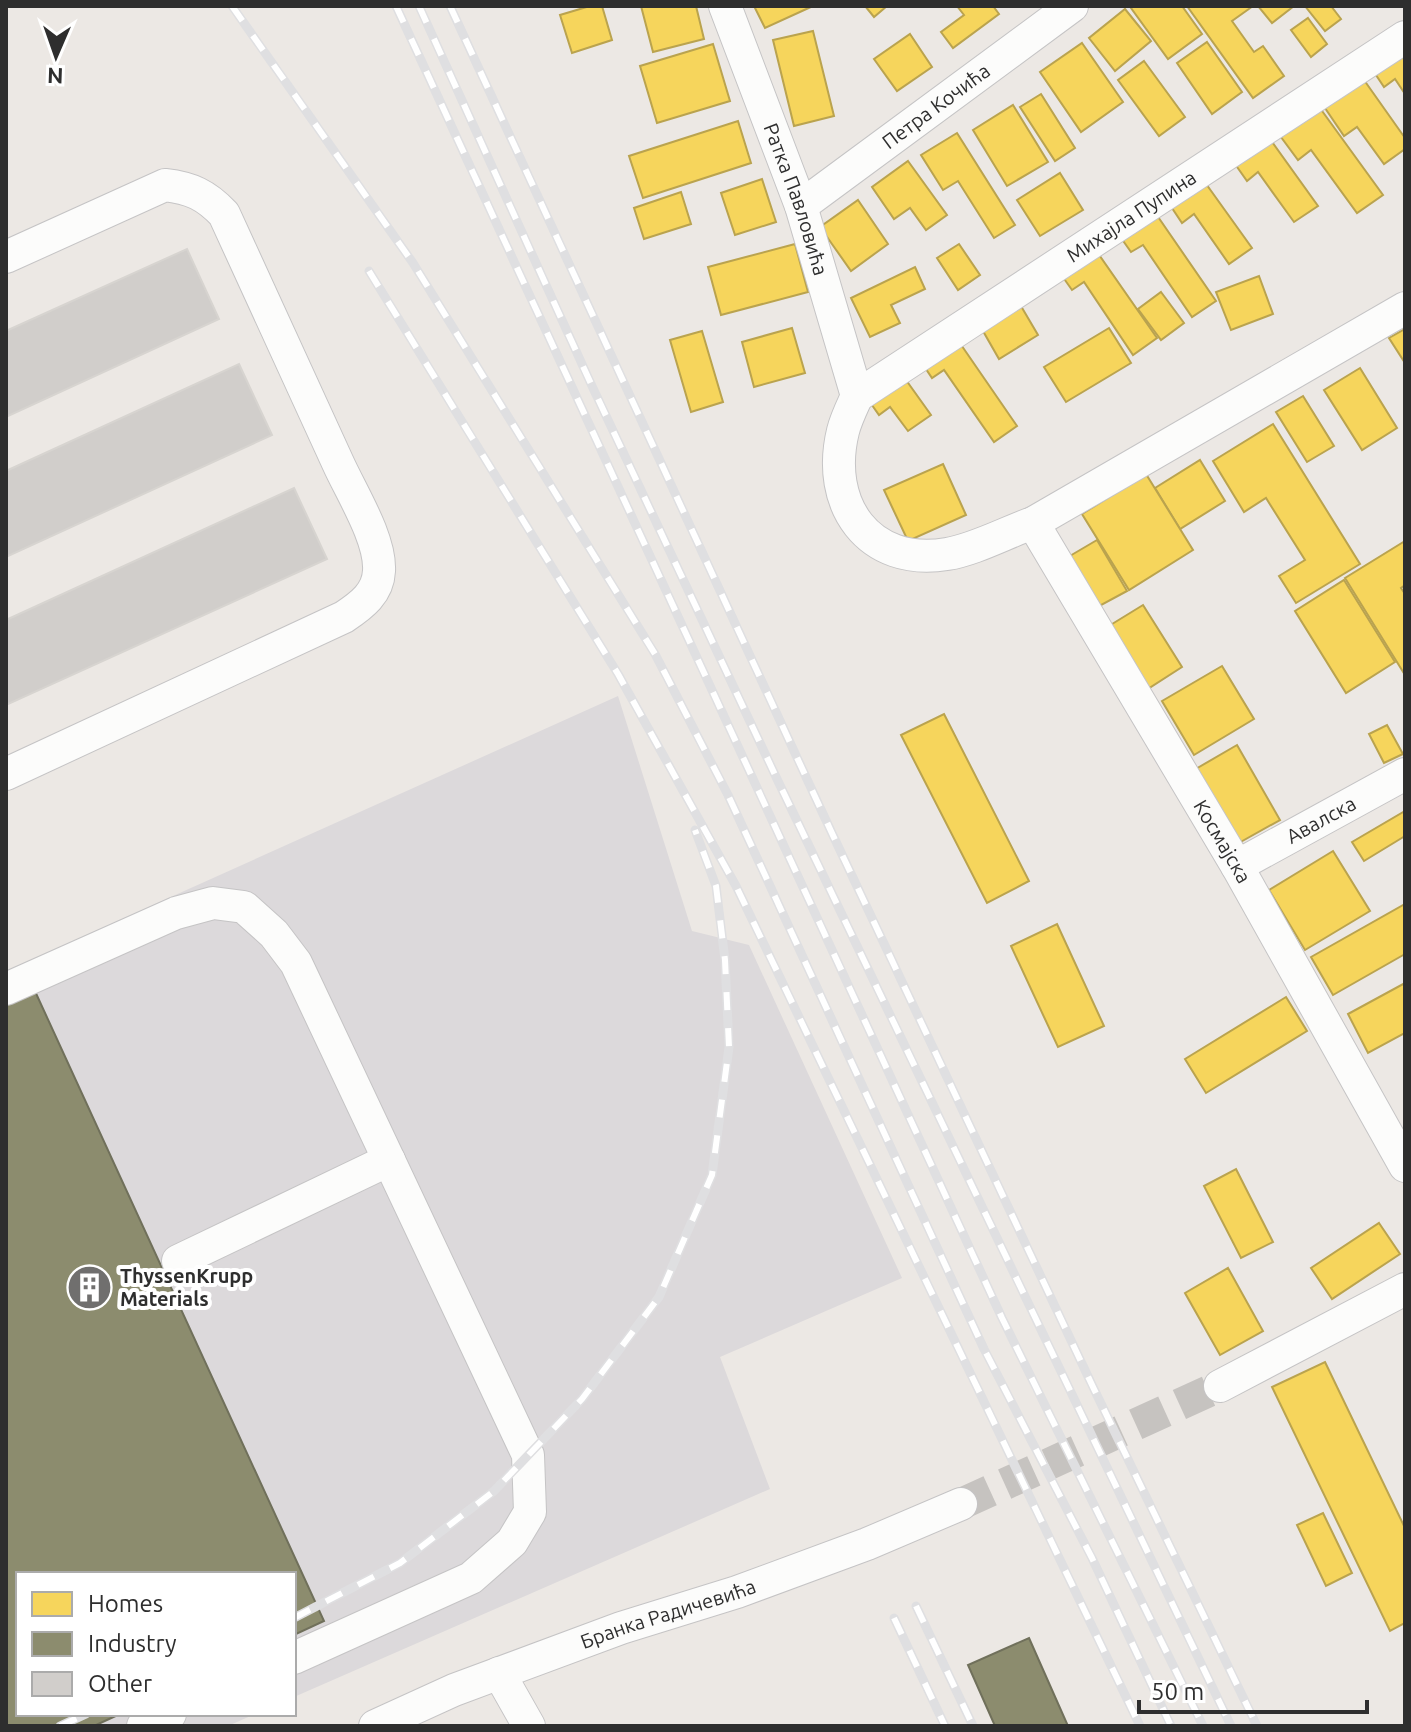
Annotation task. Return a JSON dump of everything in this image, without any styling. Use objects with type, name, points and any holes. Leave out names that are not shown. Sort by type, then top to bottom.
[{"type":"street","name":"Ратка Павловића","points":[[725,6],[801,206],[857,396]]},
{"type":"street","name":"Петра Кочића","points":[[801,206],[1072,6]]},
{"type":"street","name":"Михајла Пупина","points":[[857,396],[1405,37]]},
{"type":"street","points":[[6,257],[165,185],[186,187],[209,198],[224,214],[312,405],[375,545],[379,570],[374,589],[364,604],[344,617],[6,774]]},
{"type":"street","points":[[857,396],[843,431],[840,470],[844,496],[854,517],[870,539],[890,551],[918,556],[949,554],[1033,523],[1405,308]]},
{"type":"street","name":"Космајска","points":[[1033,523],[1237,866],[1405,1166]]},
{"type":"street","name":"Авалска","points":[[1237,866],[1405,774]]},
{"type":"street","points":[[6,989],[176,913],[213,903],[244,907],[274,934],[296,963],[528,1455],[530,1512],[512,1542],[471,1578],[296,1657]]},
{"type":"street","points":[[178,1261],[389,1160]]},
{"type":"street","points":[[1220,1386],[1405,1289]]},
{"type":"street","name":"Бранка Радичевића","points":[[375,1726],[454,1690],[621,1628],[737,1592],[867,1544],[961,1504]]},
{"type":"street","points":[[499,1673],[529,1726]]},
{"type":"street","points":[[143,1726],[166,1716]]},
{"type":"shaded area","points":[[618,696],[692,931],[749,945],[902,1278],[720,1357],[770,1489],[296,1696],[296,1572],[16,1572],[16,1716],[250,1716],[228,1726],[6,1726],[6,971]]},
{"type":"building: Homes","points":[[590,6],[602,6],[612,40],[572,53],[560,15]]},
{"type":"building: Homes","points":[[641,6],[696,6],[704,39],[653,52]]},
{"type":"building: Homes","points":[[754,6],[813,6],[765,28]]},
{"type":"building: Homes","points":[[865,6],[887,6],[874,17]]},
{"type":"building: Homes","points":[[957,6],[993,6],[999,14],[953,48],[941,32],[964,15]]},
{"type":"building: Homes","points":[[1182,6],[1202,34],[1168,59],[1131,8]]},
{"type":"building: Homes","points":[[1187,6],[1253,6],[1232,21],[1254,52],[1263,46],[1284,76],[1253,98]]},
{"type":"building: Homes","points":[[1258,6],[1294,6],[1272,23]]},
{"type":"building: Homes","points":[[1305,6],[1331,6],[1341,19],[1325,31]]},
{"type":"building: Homes","points":[[1125,9],[1151,41],[1115,71],[1089,38]]},
{"type":"building: Homes","points":[[1308,18],[1327,44],[1311,57],[1291,30]]},
{"type":"building: Homes","points":[[813,31],[834,116],[794,126],[773,40]]},
{"type":"building: Homes","points":[[910,34],[932,67],[897,91],[874,59]]},
{"type":"building: Homes","points":[[1207,42],[1242,92],[1212,114],[1177,63]]},
{"type":"building: Homes","points":[[1082,43],[1123,102],[1081,132],[1040,72]]},
{"type":"building: Homes","points":[[713,44],[730,101],[657,123],[640,66]]},
{"type":"building: Homes","points":[[1405,47],[1405,94],[1395,79],[1384,87],[1372,69]]},
{"type":"building: Homes","points":[[1144,61],[1185,117],[1159,136],[1118,80]]},
{"type":"building: Homes","points":[[1364,80],[1405,138],[1405,149],[1384,164],[1357,127],[1344,136],[1325,108]]},
{"type":"building: Homes","points":[[1041,94],[1075,148],[1055,161],[1020,107]]},
{"type":"building: Homes","points":[[1317,104],[1383,195],[1357,213],[1311,150],[1298,160],[1278,133]]},
{"type":"building: Homes","points":[[1013,105],[1048,162],[1007,186],[973,130]]},
{"type":"building: Homes","points":[[738,121],[751,163],[643,198],[629,156]]},
{"type":"building: Homes","points":[[957,133],[1015,225],[994,238],[958,181],[943,190],[921,155]]},
{"type":"building: Homes","points":[[1270,139],[1318,206],[1294,222],[1258,172],[1247,181],[1235,164]]},
{"type":"building: Homes","points":[[908,161],[947,215],[926,230],[910,208],[894,219],[872,187]]},
{"type":"building: Homes","points":[[1060,173],[1083,210],[1040,236],[1017,200]]},
{"type":"building: Homes","points":[[762,179],[776,222],[735,235],[721,193]]},
{"type":"building: Homes","points":[[1204,181],[1252,248],[1229,264],[1194,214],[1182,223],[1170,205]]},
{"type":"building: Homes","points":[[681,192],[691,224],[644,239],[634,208]]},
{"type":"building: Homes","points":[[858,200],[888,244],[851,271],[820,227]]},
{"type":"building: Homes","points":[[1154,211],[1216,301],[1192,317],[1143,245],[1131,252],[1119,235]]},
{"type":"building: Homes","points":[[795,244],[808,292],[721,315],[708,267]]},
{"type":"building: Homes","points":[[959,244],[980,275],[958,290],[937,258]]},
{"type":"building: Homes","points":[[1095,249],[1157,338],[1133,355],[1084,282],[1072,290],[1060,273]]},
{"type":"building: Homes","points":[[915,267],[925,289],[891,305],[900,323],[870,337],[851,298]]},
{"type":"building: Homes","points":[[1259,276],[1273,314],[1231,330],[1216,292]]},
{"type":"building: Homes","points":[[1161,292],[1184,323],[1161,340],[1138,309]]},
{"type":"building: Homes","points":[[1018,301],[1038,335],[999,359],[979,324]]},
{"type":"building: Homes","points":[[792,328],[805,373],[754,387],[742,342]]},
{"type":"building: Homes","points":[[1109,328],[1131,363],[1066,402],[1044,367]]},
{"type":"building: Homes","points":[[1405,329],[1405,363],[1389,338]]},
{"type":"building: Homes","points":[[702,331],[723,402],[691,412],[670,340]]},
{"type":"building: Homes","points":[[955,336],[1017,426],[994,442],[944,370],[932,378],[920,360]]},
{"type":"building: Homes","points":[[1360,368],[1397,428],[1362,450],[1324,390]]},
{"type":"building: Homes","points":[[901,373],[931,415],[908,431],[890,407],[879,415],[867,398]]},
{"type":"building: Homes","points":[[1303,396],[1334,446],[1307,462],[1276,412]]},
{"type":"building: Homes","points":[[1273,424],[1360,564],[1296,603],[1279,576],[1305,560],[1266,498],[1244,512],[1213,461]]},
{"type":"building: Homes","points":[[1200,460],[1225,501],[1180,529],[1155,488]]},
{"type":"building: Homes","points":[[943,464],[966,515],[908,541],[884,490]]},
{"type":"building: Homes","points":[[1146,474],[1193,550],[1129,590],[1082,514]]},
{"type":"building: Homes","points":[[1097,540],[1127,591],[1092,610],[1063,560]]},
{"type":"building: Homes","points":[[1405,541],[1405,585],[1401,588],[1405,594],[1405,675],[1345,578]]},
{"type":"building: Homes","points":[[1344,580],[1395,662],[1346,693],[1295,611]]},
{"type":"building: Homes","points":[[1143,605],[1182,667],[1143,692],[1104,629]]},
{"type":"building: Homes","points":[[1222,666],[1254,719],[1194,755],[1162,701]]},
{"type":"building: Homes","points":[[944,714],[1029,881],[987,903],[901,735]]},
{"type":"building: Homes","points":[[1387,725],[1403,754],[1384,763],[1369,734]]},
{"type":"building: Homes","points":[[1237,745],[1280,820],[1237,844],[1194,770]]},
{"type":"building: Homes","points":[[1405,811],[1405,836],[1364,861],[1352,842]]},
{"type":"building: Homes","points":[[1333,851],[1370,911],[1305,950],[1269,890]]},
{"type":"building: Homes","points":[[1405,904],[1405,954],[1333,995],[1311,957]]},
{"type":"building: Homes","points":[[1057,924],[1104,1026],[1058,1047],[1011,946]]},
{"type":"building: Homes","points":[[1405,983],[1405,1033],[1368,1053],[1348,1014]]},
{"type":"building: Homes","points":[[1286,997],[1307,1031],[1206,1093],[1185,1059]]},
{"type":"building: Homes","points":[[1236,1169],[1273,1242],[1241,1258],[1204,1186]]},
{"type":"building: Homes","points":[[1379,1223],[1400,1254],[1332,1299],[1311,1268]]},
{"type":"building: Homes","points":[[1228,1268],[1263,1331],[1220,1355],[1185,1293]]},
{"type":"building: Homes","points":[[1325,1362],[1405,1528],[1405,1623],[1390,1631],[1272,1387]]},
{"type":"building: Homes","points":[[1323,1513],[1352,1573],[1326,1586],[1297,1525]]},
{"type":"building: Industry","name":"ThyssenKrupp Materials","points":[[34,989],[324,1621],[296,1634],[296,1572],[16,1572],[16,1716],[116,1716],[94,1726],[6,1726],[6,1001]]},
{"type":"building: Industry","points":[[1029,1638],[1068,1726],[995,1726],[968,1665]]},
{"type":"building: Other","points":[[187,249],[219,319],[6,417],[6,331]]},
{"type":"building: Other","points":[[239,364],[272,435],[6,557],[6,471]]},
{"type":"building: Other","points":[[294,488],[327,559],[6,705],[6,620]]},
{"type":"tunnel","points":[[961,1504],[1220,1386]]},
{"type":"railway","points":[[232,6],[413,263],[655,654],[728,795],[984,1349],[1092,1558],[1171,1726]]},
{"type":"railway","points":[[396,6],[1002,1318],[1203,1726]]},
{"type":"railway","points":[[419,6],[592,386],[777,779],[1231,1726]]},
{"type":"railway","points":[[450,6],[830,829],[1257,1726]]},
{"type":"railway","points":[[369,271],[618,674],[736,886],[1140,1726]]},
{"type":"railway","points":[[296,1617],[400,1563],[494,1491],[582,1399],[659,1297],[712,1175],[729,1047],[725,960],[716,886],[695,830]]},
{"type":"railway","points":[[916,1606],[973,1726]]},
{"type":"railway","points":[[894,1618],[945,1726]]},
{"type":"railway","points":[[60,1726],[82,1716]]},
{"type":"place","name":"ThyssenKrupp Materials","points":[[89,1288]]}]
